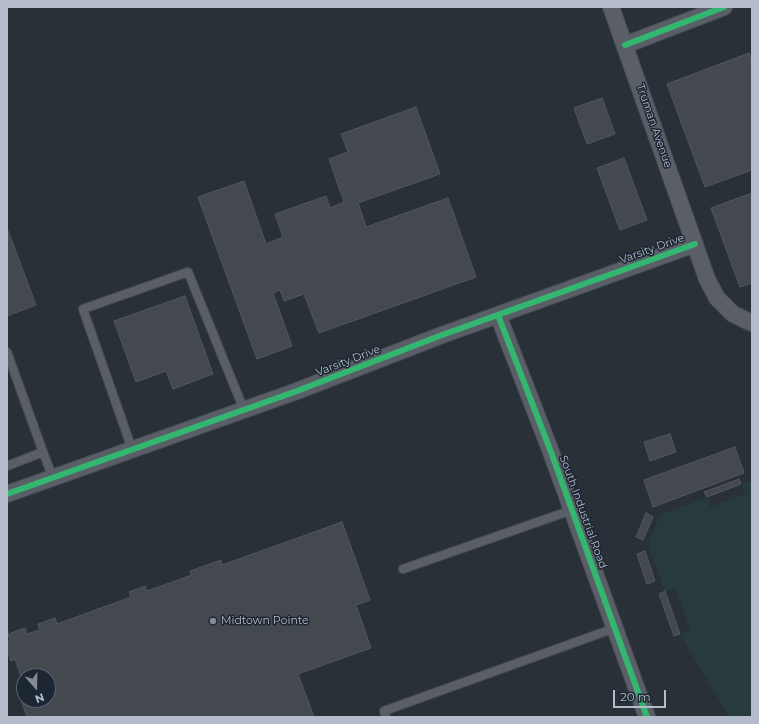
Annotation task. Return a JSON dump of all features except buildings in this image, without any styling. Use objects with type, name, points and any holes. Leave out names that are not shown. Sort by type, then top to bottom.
[{"type":"street","name":"Truman Avenue","points":[[611,7],[695,244]]},
{"type":"street","points":[[625,45],[724,7]]},
{"type":"street","name":"Varsity Drive","points":[[7,494],[244,410],[498,315],[695,244],[707,279],[717,298],[734,314],[752,322]]},
{"type":"street","name":"South Industrial Road","points":[[498,315],[572,510],[647,717]]},
{"type":"lane","points":[[132,449],[83,309],[188,272],[244,410]]},
{"type":"lane","points":[[7,352],[53,478]]},
{"type":"lane","points":[[7,466],[44,452]]},
{"type":"lane","points":[[403,569],[572,510]]},
{"type":"lane","points":[[386,717],[384,711],[615,628]]},
{"type":"green space","points":[[752,481],[752,717],[729,717],[680,634],[690,630],[675,588],[665,591],[648,544],[660,515],[707,497],[710,507],[745,494],[741,484]]},
{"type":"cycle path","points":[[625,45],[724,7]]},
{"type":"cycle path","points":[[7,494],[297,391],[442,335],[695,244]]},
{"type":"cycle path","points":[[498,315],[551,452],[647,717]]},
{"type":"place","name":"Midtown Pointe","points":[[213,621]]}]
